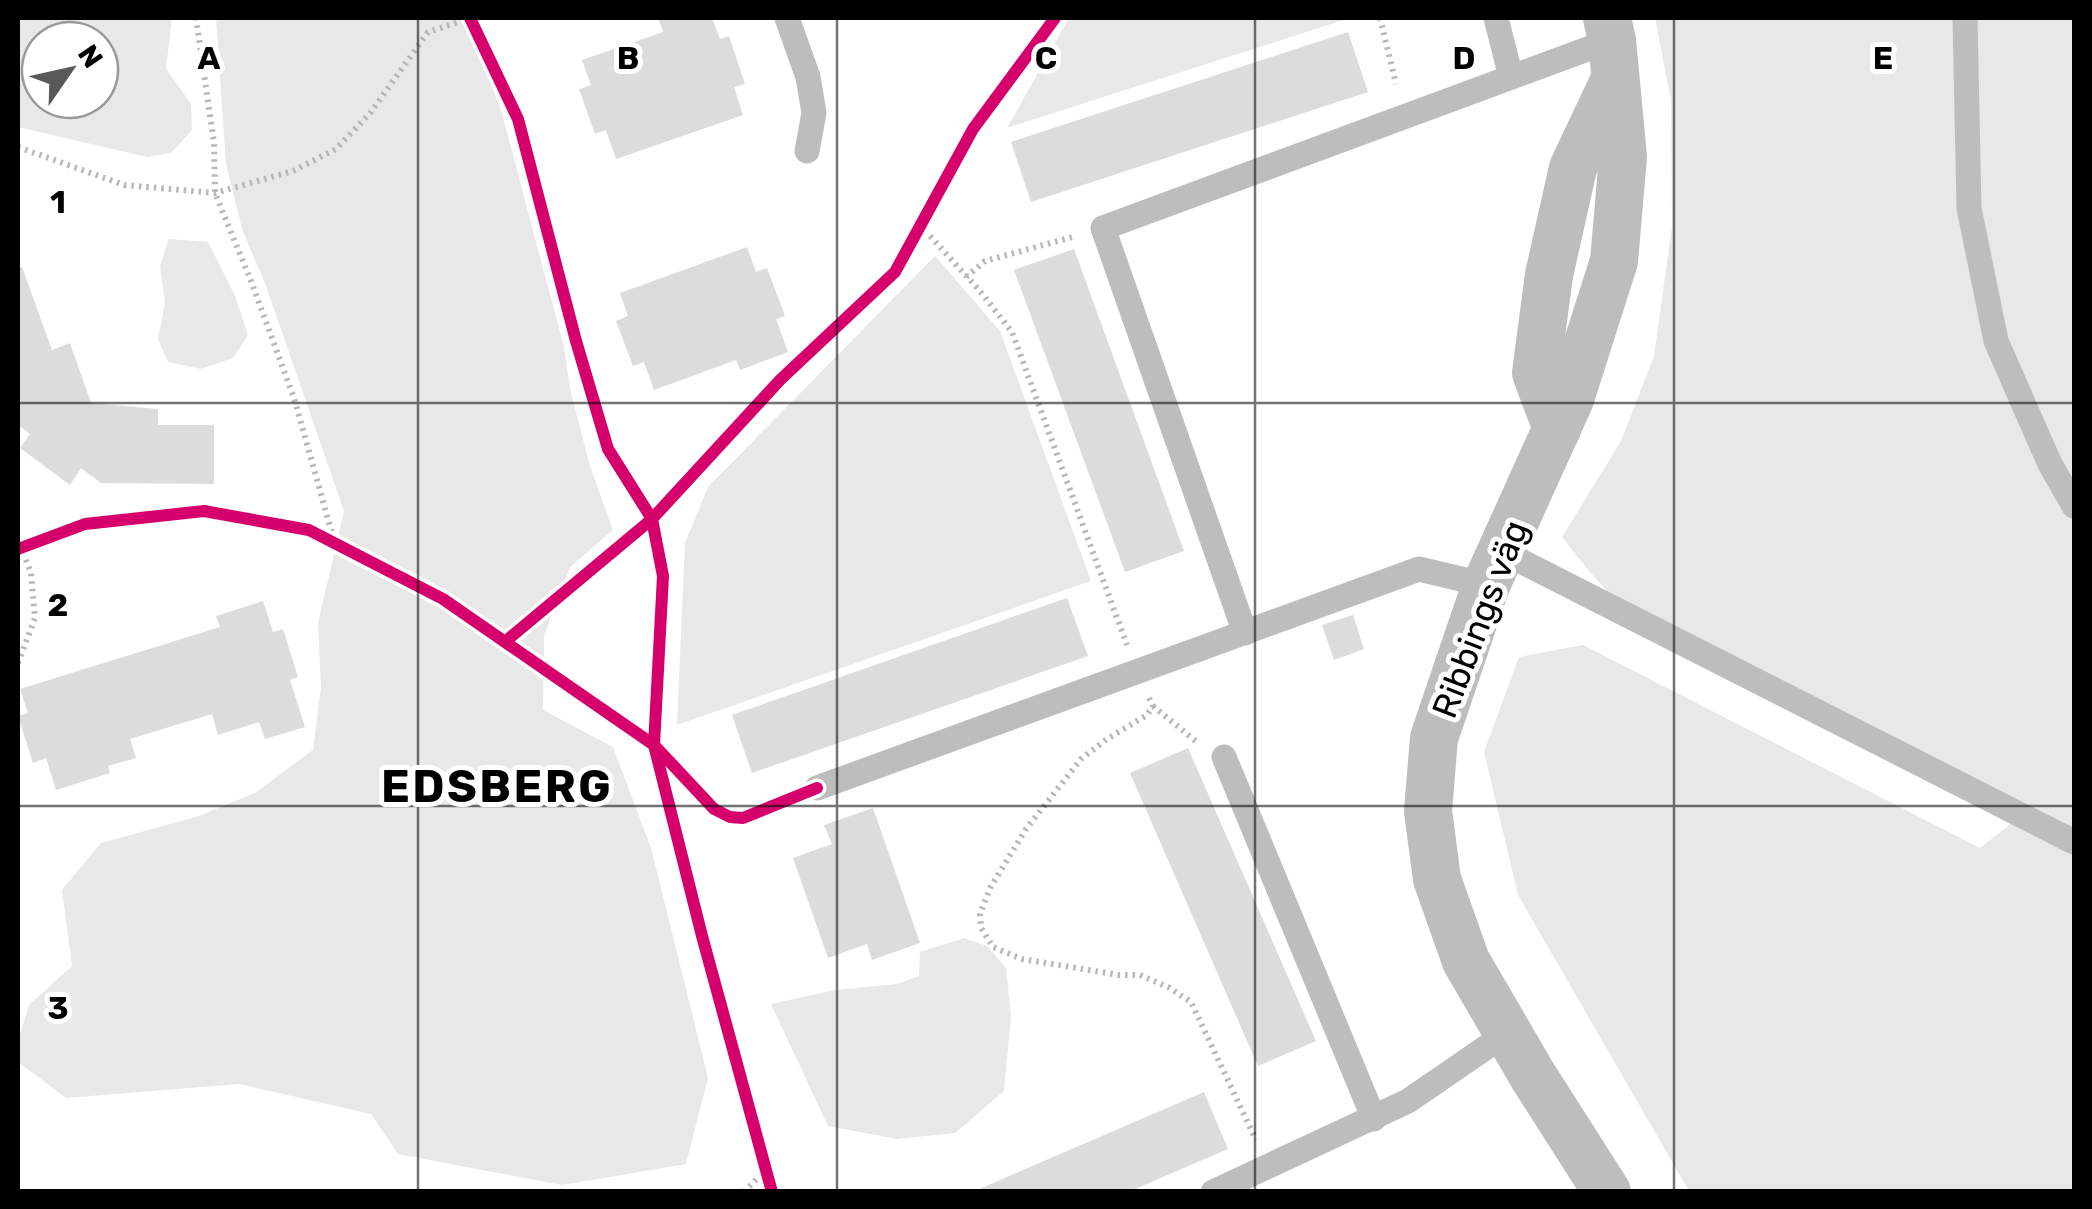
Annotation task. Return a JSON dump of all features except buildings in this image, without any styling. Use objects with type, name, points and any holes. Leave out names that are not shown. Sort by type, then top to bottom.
[{"type":"street","name":"Ribbings väg","points":[[1607,1192],[1466,960],[1437,879],[1428,811],[1434,738],[1495,568],[1570,400],[1614,261],[1623,157],[1611,46]]},
{"type":"lane","points":[[787,18],[808,77],[814,113],[808,151]]},
{"type":"lane","points":[[1496,18],[1511,78]]},
{"type":"lane","points":[[1965,18],[1969,208],[1996,341],[2050,464],[2074,506]]},
{"type":"lane","points":[[1244,633],[1103,228],[1511,78],[1611,46]]},
{"type":"lane","points":[[817,788],[1419,568],[1495,568],[2074,842]]},
{"type":"lane","points":[[1224,757],[1374,1119]]},
{"type":"lane","points":[[1213,1192],[1408,1101],[1507,1033]]},
{"type":"path","points":[[196,18],[214,143],[216,193],[294,398],[329,540],[351,552]]},
{"type":"path","points":[[470,18],[478,34]]},
{"type":"path","points":[[18,147],[124,185],[216,193],[293,171],[336,150],[371,112],[428,32],[470,18],[487,18]]},
{"type":"path","points":[[1380,18],[1404,117]]},
{"type":"path","points":[[912,240],[929,209]]},
{"type":"path","points":[[920,225],[1012,332],[1136,671],[1153,706],[1193,740],[1224,757]]},
{"type":"path","points":[[966,276],[985,260],[1103,228]]},
{"type":"path","points":[[18,663],[36,618],[31,573],[19,548],[37,542]]},
{"type":"path","points":[[1153,706],[1147,715],[1081,759],[1026,829],[990,888],[980,914],[981,928],[994,947],[1022,959],[1140,975],[1191,1002],[1269,1167]]},
{"type":"path","points":[[744,1192],[767,1175],[761,1154]]},
{"type":"shaded area","points":[[18,18],[172,18],[166,69],[191,104],[192,130],[171,153],[147,157],[18,127]]},
{"type":"shaded area","points":[[216,18],[464,18],[501,110],[564,347],[570,389],[590,466],[613,530],[570,567],[544,636],[543,710],[613,747],[651,848],[708,1078],[686,1164],[562,1185],[398,1154],[371,1114],[239,1084],[66,1098],[18,1062],[18,1041],[29,1005],[72,966],[62,890],[101,843],[199,816],[255,793],[313,750],[321,687],[318,623],[344,511],[266,286],[242,229],[226,164]]},
{"type":"shaded area","points":[[1069,18],[1350,18],[1007,128]]},
{"type":"shaded area","points":[[1655,18],[2074,18],[2074,1191],[1689,1191],[1518,895],[1484,752],[1519,657],[1583,645],[1980,848],[2028,810],[1614,598],[1562,537],[1621,441],[1654,356],[1672,226],[1671,101]]},
{"type":"shaded area","points":[[169,239],[208,242],[235,296],[248,335],[233,358],[201,369],[168,362],[158,339],[165,303],[160,266]]},
{"type":"shaded area","points":[[935,256],[1000,331],[1091,581],[677,725],[685,543],[708,487]]},
{"type":"shaded area","points":[[964,938],[987,946],[1006,968],[1011,1017],[1004,1091],[955,1133],[897,1139],[828,1126],[771,1004],[835,990],[897,984],[919,976],[920,952]]},
{"type":"cycle path","points":[[470,18],[518,119],[608,449],[652,519],[506,641]]},
{"type":"cycle path","points":[[772,1192],[654,745],[663,576],[652,519],[780,380],[895,272],[973,129],[1055,18]]},
{"type":"cycle path","points":[[18,549],[85,524],[204,511],[309,530],[443,599],[654,745],[714,809],[743,818],[817,788]]},
{"type":"district","name":"EDSBERG","points":[[497,786]]}]
